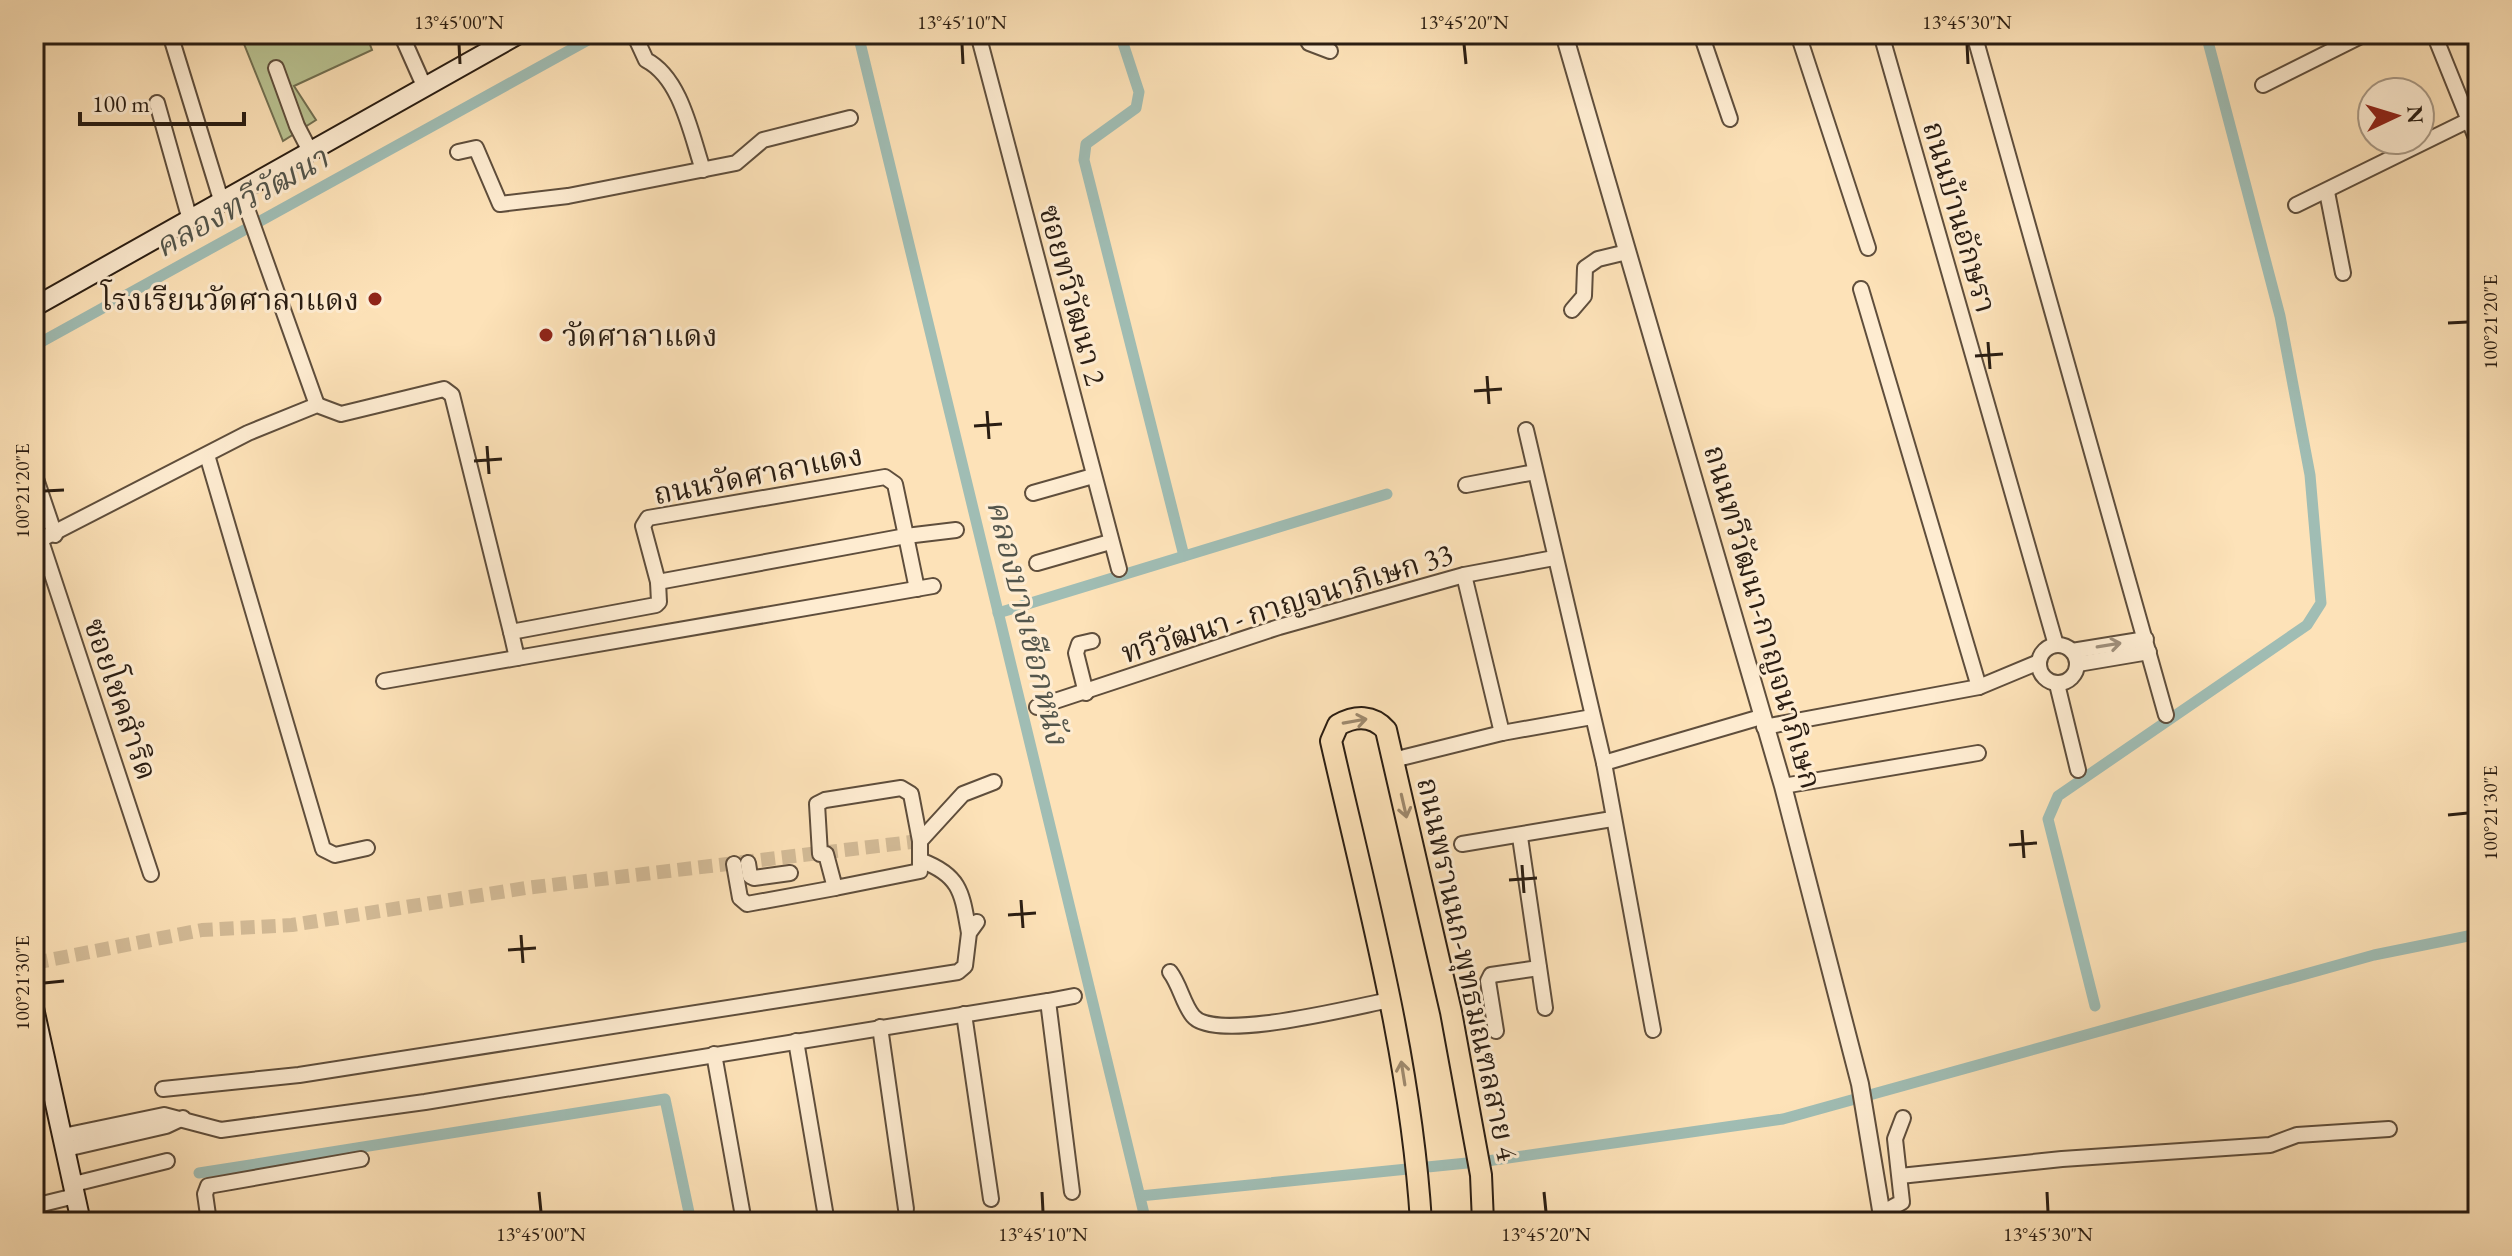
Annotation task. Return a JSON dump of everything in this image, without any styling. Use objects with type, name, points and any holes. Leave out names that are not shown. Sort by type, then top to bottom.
[{"type":"main road","points":[[34,307],[519,34]]},
{"type":"main road","name":"ถนนพรานนก-พุทธมณฑลสาย 4","points":[[1390,1000],[1331,741],[1338,725],[1357,718],[1372,719],[1386,730],[1451,1012],[1476,1146],[1483,1222]]},
{"type":"main road","points":[[1390,1000],[1415,1150],[1421,1222]]},
{"type":"main road","points":[[34,1008],[37,1036],[81,1222]]},
{"type":"street","points":[[170,34],[222,203]]},
{"type":"street","points":[[401,34],[425,88]]},
{"type":"street","name":"ซอยทวีวัฒนา 2","points":[[978,34],[1119,569]]},
{"type":"street","points":[[1305,34],[1309,43],[1330,51]]},
{"type":"street","name":"ถนนทวีวัฒนา-กาญจนาภิเษก","points":[[1564,34],[1783,786],[1860,1084],[1882,1218]]},
{"type":"street","points":[[1701,34],[1730,119]]},
{"type":"street","points":[[1798,34],[1868,248]]},
{"type":"street","name":"ถนนบ้านอักษรา","points":[[1881,34],[2056,645]]},
{"type":"street","points":[[1974,34],[2166,715]]},
{"type":"street","points":[[2263,85],[2365,34]]},
{"type":"street","points":[[2434,34],[2478,143]]},
{"type":"street","points":[[637,36],[646,60],[659,65],[669,79],[703,170]]},
{"type":"street","points":[[276,68],[297,126],[311,153]]},
{"type":"street","points":[[157,103],[190,220]]},
{"type":"street","points":[[458,152],[476,148],[500,204],[736,163],[763,140],[850,118]]},
{"type":"street","points":[[2296,205],[2469,120]]},
{"type":"street","points":[[241,192],[317,405]]},
{"type":"street","points":[[2327,192],[2343,273]]},
{"type":"street","points":[[1572,310],[1584,296],[1585,268],[1598,259],[1627,252]]},
{"type":"street","points":[[1861,289],[1979,687]]},
{"type":"street","points":[[43,540],[248,433],[317,405],[341,414],[444,389],[452,395],[517,658]]},
{"type":"street","points":[[1526,430],[1604,763],[1653,1030]]},
{"type":"street","points":[[207,455],[323,849],[335,855],[367,848]]},
{"type":"street","points":[[1466,485],[1535,472]]},
{"type":"street","name":"ซอยโชคสำริด","points":[[34,473],[43,540],[151,874]]},
{"type":"street","points":[[1033,493],[1093,476]]},
{"type":"street","name":"ถนนวัดศาลาแดง","points":[[658,582],[643,526],[648,518],[676,512],[885,477],[895,484],[906,536]]},
{"type":"street","points":[[511,632],[656,605],[659,602],[658,582],[906,536],[956,530]]},
{"type":"street","points":[[906,536],[917,589]]},
{"type":"street","points":[[1037,563],[1110,542]]},
{"type":"street","name":"ทวีวัฒนา - กาญจนาภิเษก 33","points":[[1037,707],[1279,627],[1464,575],[1554,558]]},
{"type":"street","points":[[1464,575],[1502,733]]},
{"type":"street","points":[[384,681],[933,586]]},
{"type":"street","points":[[622,611],[626,638]]},
{"type":"street","points":[[1086,693],[1076,653],[1079,644],[1092,641]]},
{"type":"street","points":[[1604,763],[1762,722],[1979,687],[2039,662],[2045,650],[2056,645],[2075,658],[2147,646]]},
{"type":"street","points":[[2039,662],[2046,679],[2057,684],[2074,676],[2075,658]]},
{"type":"street","points":[[2057,684],[2078,770]]},
{"type":"street","points":[[1393,760],[1502,733],[1592,717]]},
{"type":"street","points":[[1783,786],[1978,753]]},
{"type":"street","points":[[920,841],[963,794],[994,782]]},
{"type":"street","points":[[790,873],[754,878],[741,864],[740,898],[747,904],[835,888],[915,873],[922,861],[920,841],[911,794],[905,789],[817,804],[823,854],[835,888]]},
{"type":"street","points":[[1462,844],[1520,837],[1612,819]]},
{"type":"street","points":[[1520,837],[1545,1008]]},
{"type":"street","points":[[163,1089],[299,1075],[958,972],[965,966],[973,928],[962,890],[943,869],[922,861]]},
{"type":"street","points":[[1496,1031],[1488,981],[1491,975],[1539,968]]},
{"type":"street","points":[[1170,972],[1193,1016],[1205,1022],[1251,1027],[1390,1000]]},
{"type":"street","points":[[64,1143],[164,1115],[221,1130],[425,1102],[1074,996]]},
{"type":"street","points":[[1048,1001],[1072,1192]]},
{"type":"street","points":[[964,1014],[991,1199]]},
{"type":"street","points":[[880,1027],[906,1209]]},
{"type":"street","points":[[796,1041],[826,1217]]},
{"type":"street","points":[[714,1054],[744,1222]]},
{"type":"street","points":[[1882,1218],[1902,1202],[1895,1139],[1903,1118]]},
{"type":"street","points":[[1900,1176],[2062,1159],[2270,1145],[2297,1135],[2389,1129]]},
{"type":"street","points":[[209,1222],[205,1194],[208,1186],[361,1159]]},
{"type":"street","points":[[34,1206],[167,1161]]},
{"type":"green space","points":[[240,34],[366,34],[372,50],[294,86],[316,120],[283,141]]},
{"type":"waterway","name":"คลองทวีวัฒนา","points":[[34,346],[599,34]]},
{"type":"waterway","name":"คลองบางเชือกหนัง","points":[[858,34],[1146,1222]]},
{"type":"waterway","points":[[1120,34],[1139,92],[1136,108],[1086,144],[1084,160],[1184,556]]},
{"type":"waterway","points":[[2095,1006],[2048,819],[2058,796],[2307,625],[2321,603],[2310,475],[2280,316],[2206,34]]},
{"type":"waterway","points":[[998,613],[1387,494]]},
{"type":"waterway","points":[[1140,1196],[1487,1161],[1783,1119],[2374,955],[2478,934]]},
{"type":"waterway","points":[[199,1173],[665,1099],[691,1222]]},
{"type":"tunnel","points":[[34,963],[202,930],[292,925],[526,888],[920,841]]},
{"type":"place","name":"โรงเรียนวัดศาลาแดง","points":[[375,299]]},
{"type":"place","name":"วัดศาลาแดง","points":[[546,335]]}]
